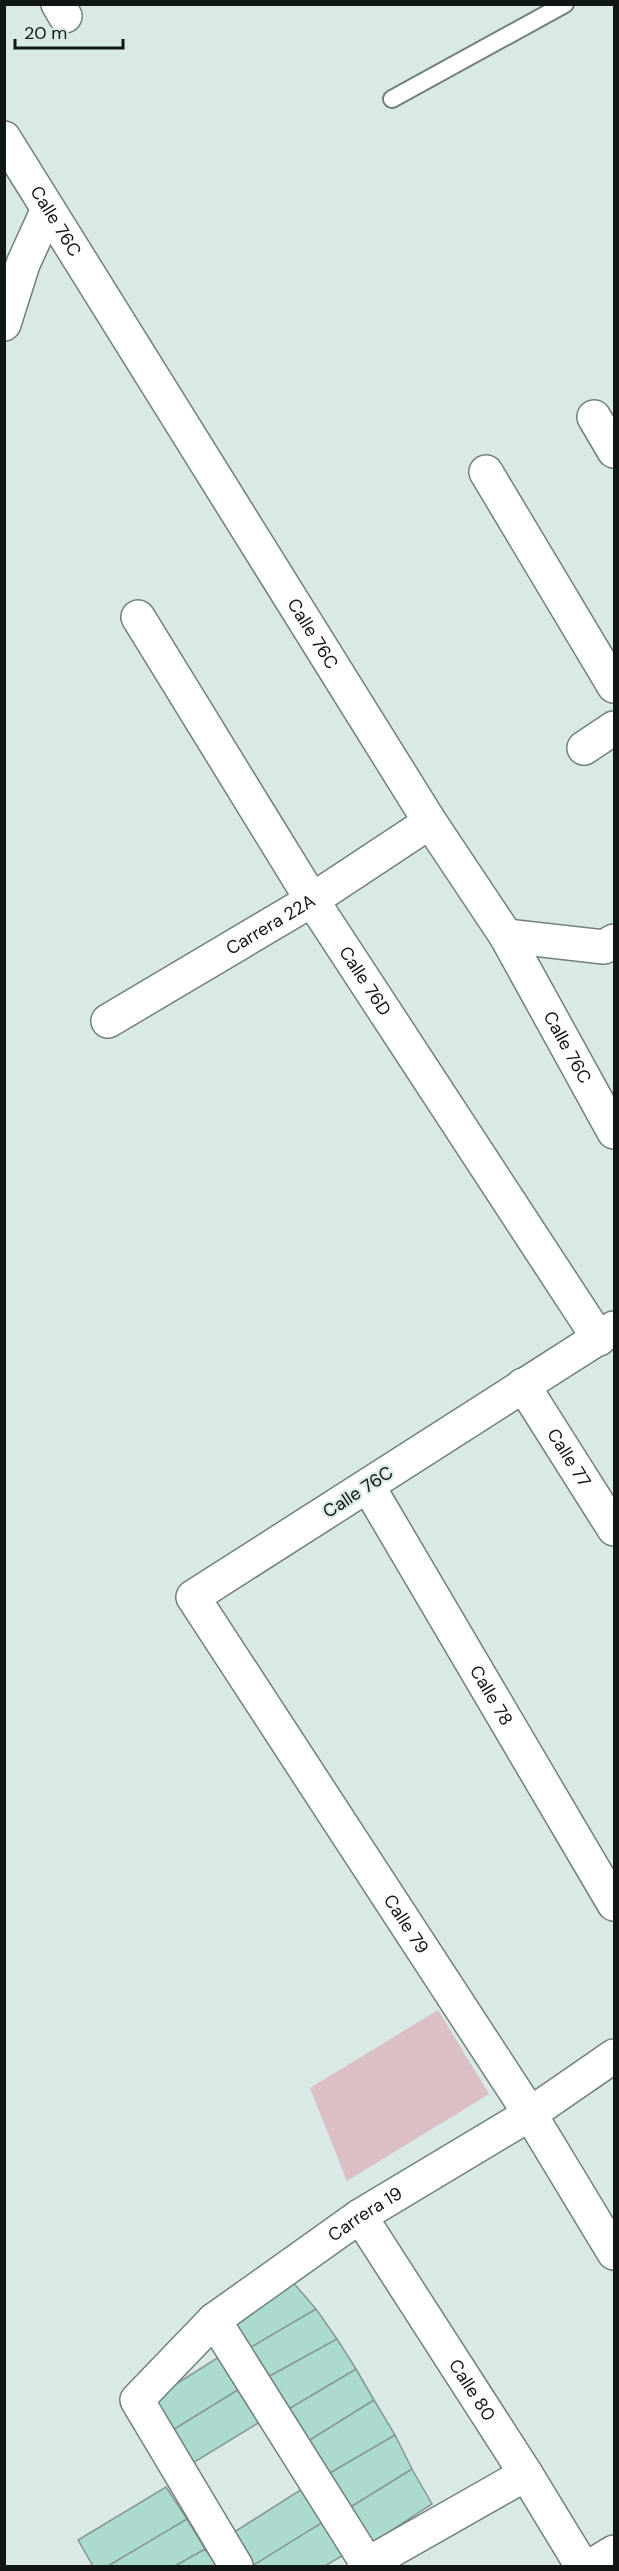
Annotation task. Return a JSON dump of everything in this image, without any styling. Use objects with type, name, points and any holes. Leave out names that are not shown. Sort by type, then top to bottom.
[{"type":"street","name":"Calle 76C","points":[[4,138],[430,822],[506,936],[615,1132]]},
{"type":"street","points":[[4,324],[14,259],[48,209]]},
{"type":"street","points":[[594,417],[615,451]]},
{"type":"street","points":[[486,472],[615,686]]},
{"type":"street","name":"Calle 76D","points":[[138,617],[312,900],[607,1333]]},
{"type":"street","points":[[584,748],[615,728]]},
{"type":"street","name":"Carrera 22A","points":[[108,1021],[312,900],[430,822]]},
{"type":"street","points":[[506,936],[611,951]]},
{"type":"street","name":"Calle 76C","points":[[193,1597],[607,1333]]},
{"type":"street","name":"Calle 77","points":[[523,1385],[615,1529]]},
{"type":"street","name":"Calle 78","points":[[368,1486],[615,1904]]},
{"type":"street","name":"Calle 79","points":[[193,1597],[530,2114],[615,2253]]},
{"type":"street","name":"Carrera 19","points":[[236,2566],[137,2400],[213,2320],[360,2216],[530,2114],[615,2056]]},
{"type":"street","name":"Calle 80","points":[[360,2216],[526,2474],[582,2566]]},
{"type":"street","points":[[213,2320],[366,2566],[526,2474]]},
{"type":"street","points":[[591,2566],[615,2552]]},
{"type":"lane","points":[[392,99],[565,4]]},
{"type":"shaded area","points":[[438,2010],[489,2094],[347,2181],[310,2088]]},
{"type":"building","points":[[291,2280],[316,2309],[246,2350],[227,2321]]},
{"type":"building","points":[[316,2309],[337,2339],[266,2378],[246,2350]]},
{"type":"building","points":[[337,2339],[356,2369],[287,2410],[266,2378]]},
{"type":"building","points":[[222,2355],[244,2386],[168,2433],[149,2401]]},
{"type":"building","points":[[356,2369],[374,2400],[305,2443],[287,2410]]},
{"type":"building","points":[[244,2386],[265,2419],[188,2466],[168,2433]]},
{"type":"building","points":[[374,2400],[395,2435],[323,2477],[305,2443]]},
{"type":"building","points":[[395,2435],[412,2469],[344,2511],[323,2477]]},
{"type":"building","points":[[412,2469],[432,2504],[366,2547],[344,2511]]},
{"type":"building","points":[[310,2484],[331,2517],[252,2566],[228,2536]]},
{"type":"building","points":[[166,2487],[187,2519],[108,2566],[93,2566],[78,2540]]},
{"type":"building","points":[[331,2517],[350,2551],[325,2566],[252,2566]]},
{"type":"building","points":[[187,2519],[205,2549],[175,2566],[108,2566]]},
{"type":"building","points":[[205,2549],[217,2566],[175,2566]]}]
